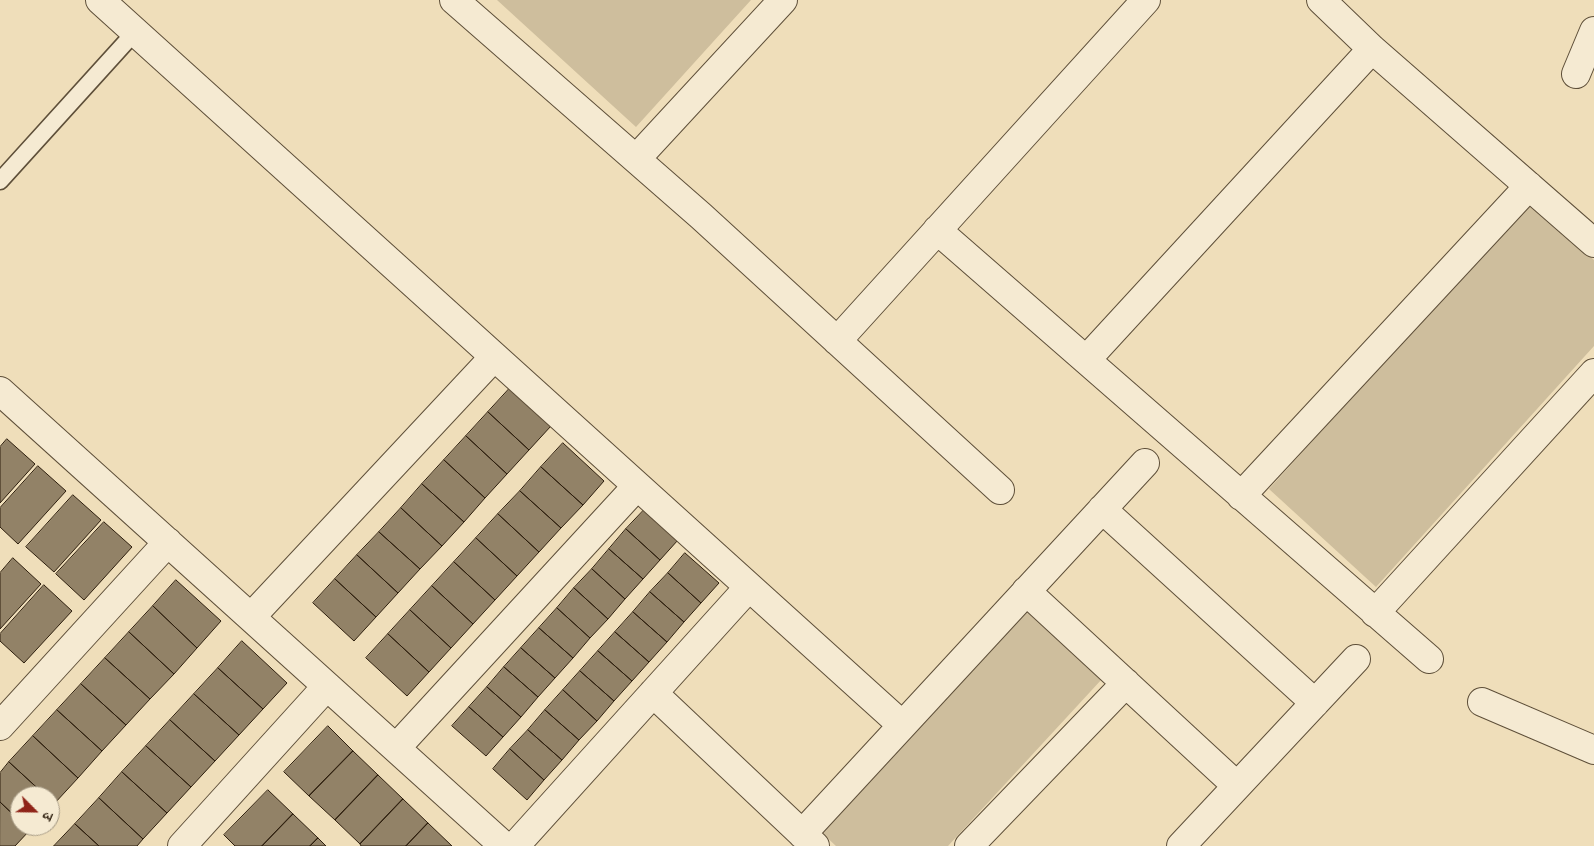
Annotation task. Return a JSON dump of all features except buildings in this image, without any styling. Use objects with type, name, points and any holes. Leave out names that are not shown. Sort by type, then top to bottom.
[{"type":"street","points":[[100,0],[902,725]]},
{"type":"street","points":[[454,0],[701,216],[1000,490]]},
{"type":"street","points":[[636,159],[783,0]]},
{"type":"street","points":[[837,341],[1146,0]]},
{"type":"street","points":[[1321,0],[1372,49],[1594,243]]},
{"type":"street","points":[[1576,74],[1594,31]]},
{"type":"street","points":[[1086,360],[1372,49]]},
{"type":"street","points":[[1241,496],[1529,186]]},
{"type":"street","points":[[937,230],[1429,659]]},
{"type":"street","points":[[251,617],[494,357]]},
{"type":"street","points":[[1375,613],[1594,373]]},
{"type":"street","points":[[0,391],[504,846]]},
{"type":"street","points":[[653,693],[808,840],[902,725],[1144,463]]},
{"type":"street","points":[[396,748],[637,486]]},
{"type":"street","points":[[1102,509],[1315,703]]},
{"type":"street","points":[[4,713],[168,542]]},
{"type":"street","points":[[515,846],[749,587]]},
{"type":"street","points":[[1026,591],[1237,786]]},
{"type":"street","points":[[1181,846],[1356,660]]},
{"type":"street","points":[[970,846],[1126,683]]},
{"type":"street","points":[[182,846],[327,686]]},
{"type":"street","points":[[1482,702],[1594,750]]},
{"type":"lane","points":[[0,181],[135,32]]},
{"type":"shaded area","points":[[497,0],[751,0],[636,127]]},
{"type":"shaded area","points":[[1531,200],[1594,260],[1594,346],[1376,587],[1269,489]]},
{"type":"shaded area","points":[[1025,607],[1102,679],[948,846],[836,846],[820,831]]}]
